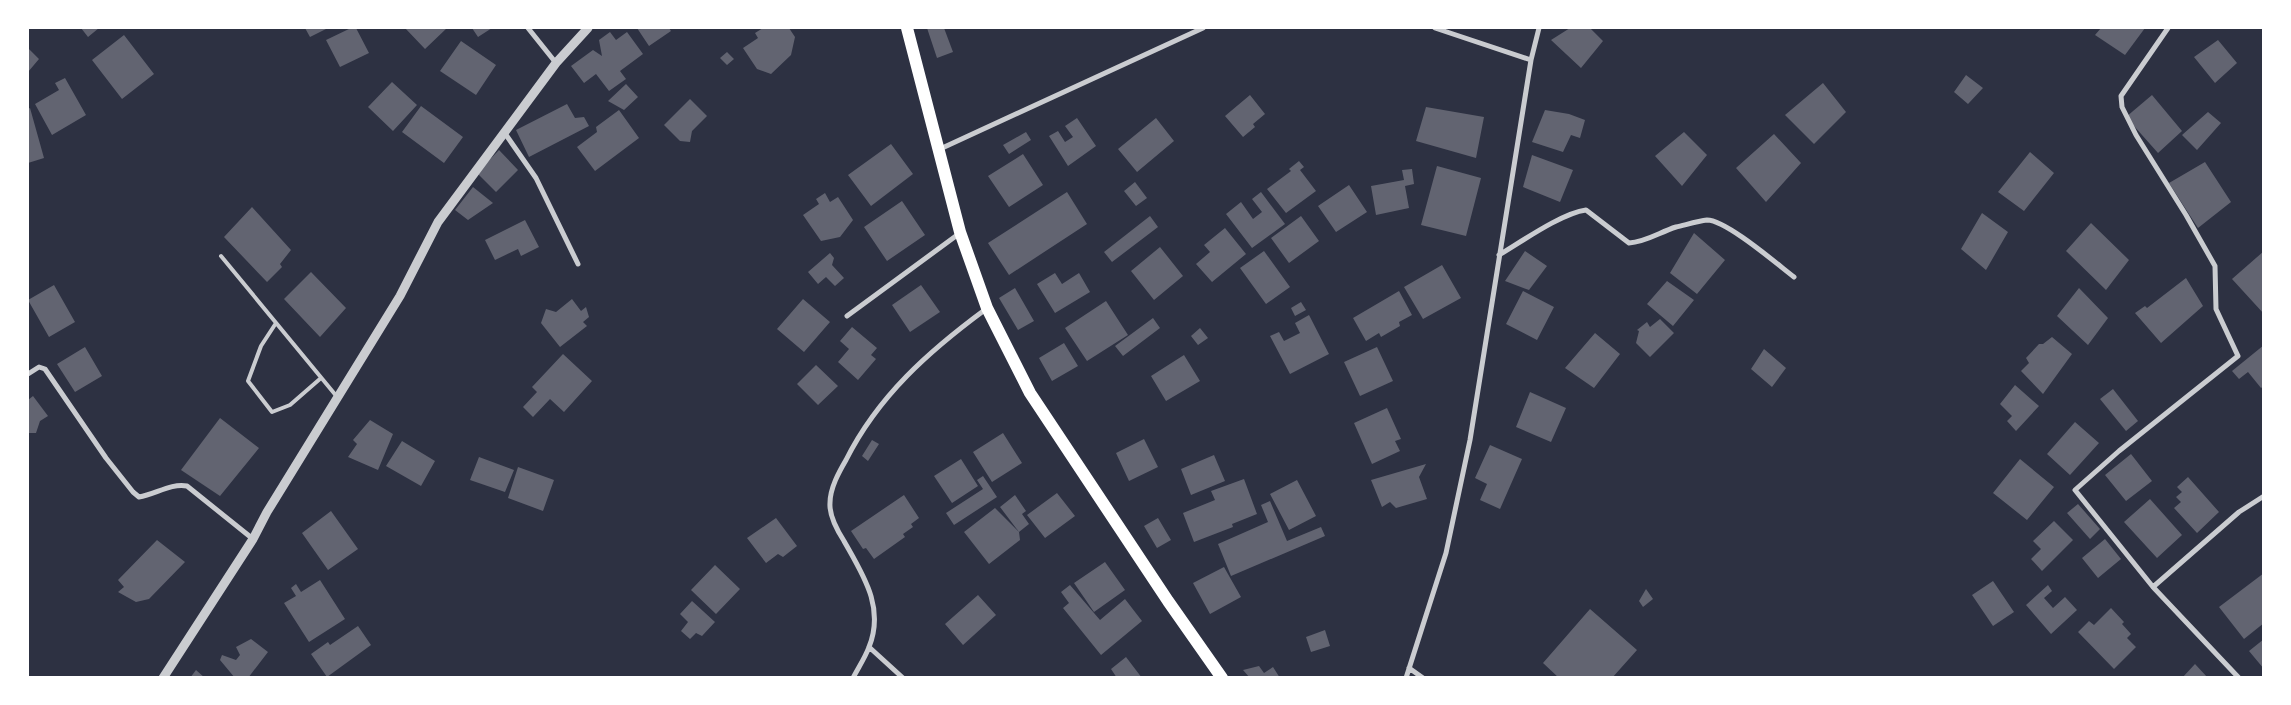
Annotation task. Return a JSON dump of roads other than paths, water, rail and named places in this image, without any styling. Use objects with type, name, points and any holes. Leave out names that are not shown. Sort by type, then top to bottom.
[{"type":"highway","points":[[907,28],[960,232],[986,308],[1030,393],[1222,678]]},
{"type":"street","points":[[528,28],[556,63]]},
{"type":"street","points":[[163,678],[254,539],[267,512],[400,296],[438,222],[556,63],[588,28]]},
{"type":"street","points":[[938,150],[1203,28]]},
{"type":"street","points":[[1435,28],[1531,60]]},
{"type":"street","points":[[1406,678],[1446,553],[1470,440],[1531,60],[1539,28]]},
{"type":"street","points":[[2168,28],[2121,96],[2122,107],[2136,135],[2186,215],[2215,266],[2216,309],[2238,356],[2119,451],[2074,490],[2153,587],[2239,678]]},
{"type":"street","points":[[504,132],[536,178],[578,264]]},
{"type":"street","points":[[1499,255],[1562,219],[1578,211],[1586,210],[1629,243],[1638,242],[1676,227],[1707,220],[1720,224],[1794,277]]},
{"type":"street","points":[[847,316],[960,232]]},
{"type":"street","points":[[853,678],[869,647],[875,624],[870,589],[835,526],[830,503],[837,476],[859,435],[904,377],[956,331],[986,308]]},
{"type":"street","points":[[28,374],[38,367],[45,369],[106,458],[139,497],[162,491],[176,484],[187,486],[254,539]]},
{"type":"street","points":[[2153,587],[2239,512],[2264,496]]},
{"type":"street","points":[[869,647],[903,678]]},
{"type":"street","points":[[1409,668],[1423,678]]},
{"type":"lane","points":[[221,256],[338,398]]},
{"type":"lane","points":[[276,322],[261,346],[248,381],[272,412],[290,405],[321,378]]}]
